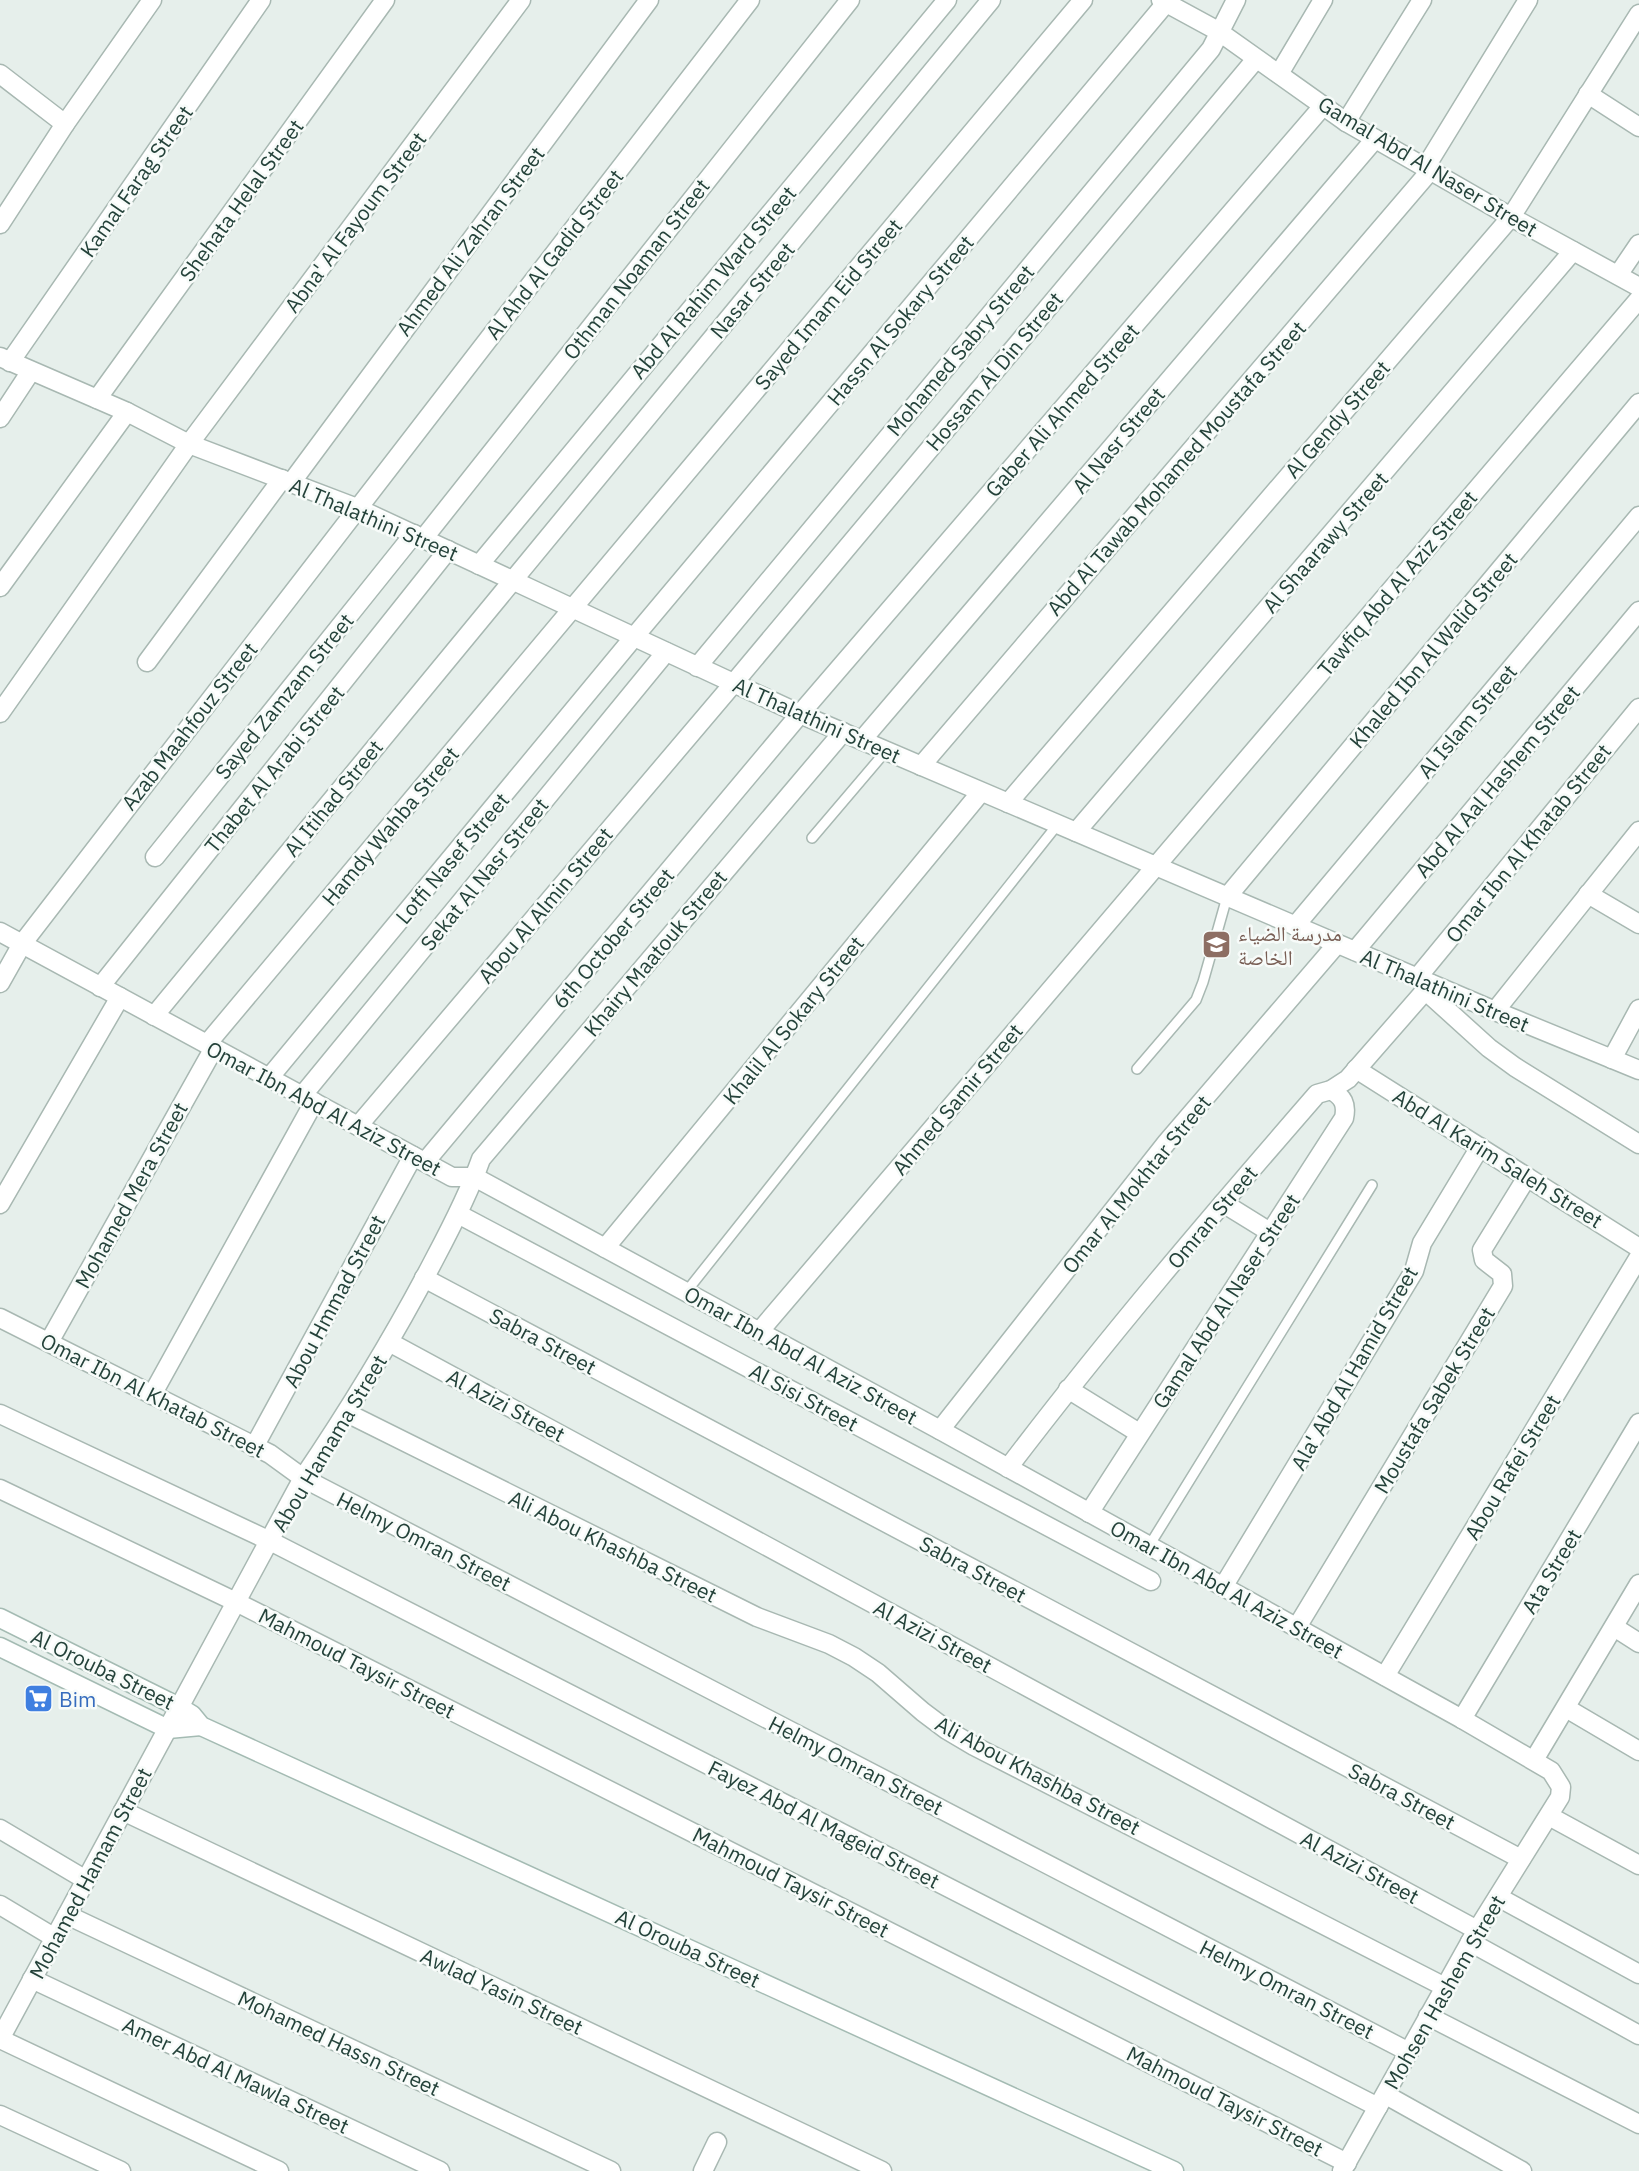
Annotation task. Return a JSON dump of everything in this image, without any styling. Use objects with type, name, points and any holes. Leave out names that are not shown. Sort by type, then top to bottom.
[{"type":"street","points":[[0,224],[65,124],[152,0]]},
{"type":"street","name":"Kamal Farag Street","points":[[5,359],[261,0]]},
{"type":"street","name":"Shehata Helal Street","points":[[97,399],[385,0]]},
{"type":"street","name":"Abna' Al Fayoum Street","points":[[0,712],[189,444],[521,0]]},
{"type":"street","name":"Ahmed Ali Zahran Street","points":[[147,662],[649,0]]},
{"type":"street","name":"Al Ahd Al Gadid Street","points":[[357,508],[750,0]]},
{"type":"street","name":"Othman Noaman Street","points":[[418,536],[850,0]]},
{"type":"street","name":"Abd Al Rahim Ward Street","points":[[479,565],[947,0]]},
{"type":"street","name":"Nasar Street","points":[[512,580],[991,0]]},
{"type":"street","name":"Sayed Imam Eid Street","points":[[572,608],[1083,0]]},
{"type":"street","name":"Mohamed Sabry Street","points":[[697,667],[1211,49],[1236,0]]},
{"type":"street","points":[[1279,74],[1323,0]]},
{"type":"street","points":[[1346,122],[1422,0]]},
{"type":"street","name":"Abd Al Tawab Mohamed Moustafa Street","points":[[921,766],[1428,169],[1528,0]]},
{"type":"street","name":"Gamal Abd Al Naser Street","points":[[1163,1],[1218,32],[1346,122],[1510,217],[1639,287]]},
{"type":"street","name":"Hassn Al Sokary Street","points":[[634,637],[1163,1]]},
{"type":"street","name":"Al Gendy Street","points":[[1008,803],[1510,217],[1639,14]]},
{"type":"street","name":"Hossam Al Din Street","points":[[733,684],[1256,59]]},
{"type":"street","points":[[0,74],[65,124]]},
{"type":"street","points":[[1588,94],[1639,127]]},
{"type":"street","name":"Gaber Ali Ahmed Street","points":[[800,714],[1323,106]]},
{"type":"street","name":"Al Nasr Street","points":[[862,740],[1375,139]]},
{"type":"street","points":[[1618,275],[1639,244]]},
{"type":"street","name":"Al Shaarawy Street","points":[[1076,832],[1573,251]]},
{"type":"street","name":"Tawfiq Abd Al Aziz Street","points":[[1155,866],[1639,299]]},
{"type":"street","name":"Al Thalathini Street","points":[[5,359],[127,412],[189,444],[357,508],[800,714],[1355,951],[1424,984],[1639,1070]]},
{"type":"street","points":[[0,418],[31,371]]},
{"type":"street","name":"Khaled Ibn Al Walid Street","points":[[1227,897],[1639,403]]},
{"type":"street","points":[[0,587],[127,412]]},
{"type":"street","name":"Azab Maahfouz Street","points":[[0,983],[21,944],[357,508]]},
{"type":"street","name":"Al Islam Street","points":[[1295,926],[1639,516]]},
{"type":"street","name":"Sayed Zamzam Street","points":[[155,857],[418,536]]},
{"type":"street","name":"Thabet Al Arabi Street","points":[[100,987],[448,550]]},
{"type":"street","name":"Al Itihad Street","points":[[154,1016],[512,580]]},
{"type":"street","name":"Hamdy Wahba Street","points":[[210,1046],[572,608]]},
{"type":"street","name":"Abd Al Aal Hashem Street","points":[[1355,951],[1639,611]]},
{"type":"street","name":"Lotfi Nasef Street","points":[[269,1078],[634,637]]},
{"type":"street","name":"Sekat Al Nasr Street","points":[[152,1395],[308,1099],[666,652]]},
{"type":"street","name":"Abou Al Almin Street","points":[[358,1126],[733,684]]},
{"type":"street","name":"Omar Ibn Al Khatab Street","points":[[1424,984],[1639,708]]},
{"type":"street","name":"6th October Street","points":[[419,1159],[800,714]]},
{"type":"street","name":"Khairy Maatouk Street","points":[[474,1178],[481,1159],[489,1149],[843,732]]},
{"type":"street","name":"Khalil Al Sokary Street","points":[[605,1248],[981,792]]},
{"type":"street","points":[[1495,1011],[1588,894],[1632,854],[1639,831]]},
{"type":"street","name":"Ahmed Samir Street","points":[[759,1332],[1155,866]]},
{"type":"street","points":[[1588,894],[1639,924]]},
{"type":"street","name":"Omar Ibn Abd Al Aziz Street","points":[[0,933],[452,1177],[474,1178],[605,1248],[940,1430],[1534,1760],[1551,1771],[1561,1787],[1560,1797],[1549,1816]]},
{"type":"street","name":"Omar Al Mokhtar Street","points":[[940,1430],[1167,1142],[1337,944]]},
{"type":"street","points":[[1424,984],[1489,1048],[1515,1067],[1639,1144]]},
{"type":"street","name":"Omran Street","points":[[1008,1468],[1068,1389],[1223,1203],[1317,1094],[1331,1090],[1348,1079],[1424,984]]},
{"type":"street","points":[[0,1204],[120,997]]},
{"type":"street","points":[[1612,1059],[1639,1009]]},
{"type":"street","name":"Mohamed Mera Street","points":[[49,1342],[210,1046]]},
{"type":"street","name":"Abd Al Karim Saleh Street","points":[[1356,1069],[1639,1248]]},
{"type":"street","name":"Gamal Abd Al Naser Street","points":[[1089,1513],[1344,1118],[1346,1108],[1343,1100],[1331,1090]]},
{"type":"street","name":"Ala' Abd Al Hamid Street","points":[[1223,1587],[1414,1271],[1422,1244],[1480,1147]]},
{"type":"street","name":"Abou Hmmad Street","points":[[254,1447],[419,1159]]},
{"type":"street","name":"Moustafa Sabek Street","points":[[1297,1627],[1503,1286],[1502,1274],[1484,1260],[1482,1250],[1527,1177]]},
{"type":"street","name":"Abou Hamama Street","points":[[180,1707],[303,1478],[347,1413],[389,1342],[458,1214],[474,1178]]},
{"type":"street","points":[[1223,1203],[1270,1232]]},
{"type":"street","name":"Al Sisi Street","points":[[458,1214],[1151,1581]]},
{"type":"street","name":"Abou Rafei Street","points":[[1385,1676],[1639,1257]]},
{"type":"street","name":"Sabra Street","points":[[424,1278],[1521,1859]]},
{"type":"street","name":"Omar Ibn Al Khatab Street","points":[[0,1318],[270,1455],[303,1478]]},
{"type":"street","name":"Al Azizi Street","points":[[389,1342],[1474,1936],[1639,2035]]},
{"type":"street","points":[[1068,1389],[1140,1433]]},
{"type":"street","name":"Ali Abou Khashba Street","points":[[347,1413],[757,1617],[829,1644],[854,1657],[885,1679],[939,1724],[974,1746],[1445,1987]]},
{"type":"street","name":"Fayez Abd Al Mageid Street","points":[[0,1414],[270,1541],[1522,2171]]},
{"type":"street","name":"Ata Street","points":[[1462,1719],[1639,1423]]},
{"type":"street","name":"Helmy Omran Street","points":[[303,1478],[1409,2052]]},
{"type":"street","name":"Mahmoud Taysir Street","points":[[0,1489],[236,1602],[1344,2167]]},
{"type":"street","points":[[1534,1760],[1639,1584]]},
{"type":"street","name":"Al Orouba Street","points":[[0,1618],[180,1707],[192,1715],[201,1726],[1174,2171]]},
{"type":"street","points":[[1614,1627],[1639,1643]]},
{"type":"street","name":"Al Orouba Street","points":[[0,1647],[168,1729],[201,1726]]},
{"type":"street","name":"Mohamed Hamam Street","points":[[2,2030],[55,1938],[180,1707]]},
{"type":"street","points":[[1566,1708],[1639,1751]]},
{"type":"street","name":"Awlad Yasin Street","points":[[123,1811],[882,2171]]},
{"type":"street","points":[[1549,1816],[1639,1865]]},
{"type":"street","name":"Mohsen Hashem Street","points":[[1344,2167],[1474,1936],[1549,1816]]},
{"type":"street","points":[[0,1829],[86,1880]]},
{"type":"street","points":[[1498,1897],[1639,1974]]},
{"type":"street","points":[[0,1905],[55,1938]]},
{"type":"street","name":"Mohamed Hassn Street","points":[[67,1915],[611,2171]]},
{"type":"street","name":"Amer Abd Al Mawla Street","points":[[32,1979],[441,2171]]},
{"type":"street","points":[[1428,2016],[1639,2124]]},
{"type":"street","points":[[2,2030],[279,2171]]},
{"type":"street","points":[[0,2115],[121,2171]]},
{"type":"street","points":[[703,2171],[717,2142]]},
{"type":"lane","points":[[812,838],[886,751]]},
{"type":"lane","points":[[686,1292],[1058,824]]},
{"type":"lane","points":[[1137,1069],[1196,1000],[1227,897]]},
{"type":"lane","points":[[1149,1546],[1372,1185]]},
{"type":"place","name":"مدرسة الضياء الخاصة","points":[[1217,945]]},
{"type":"place","name":"Bim","points":[[38,1699]]}]
